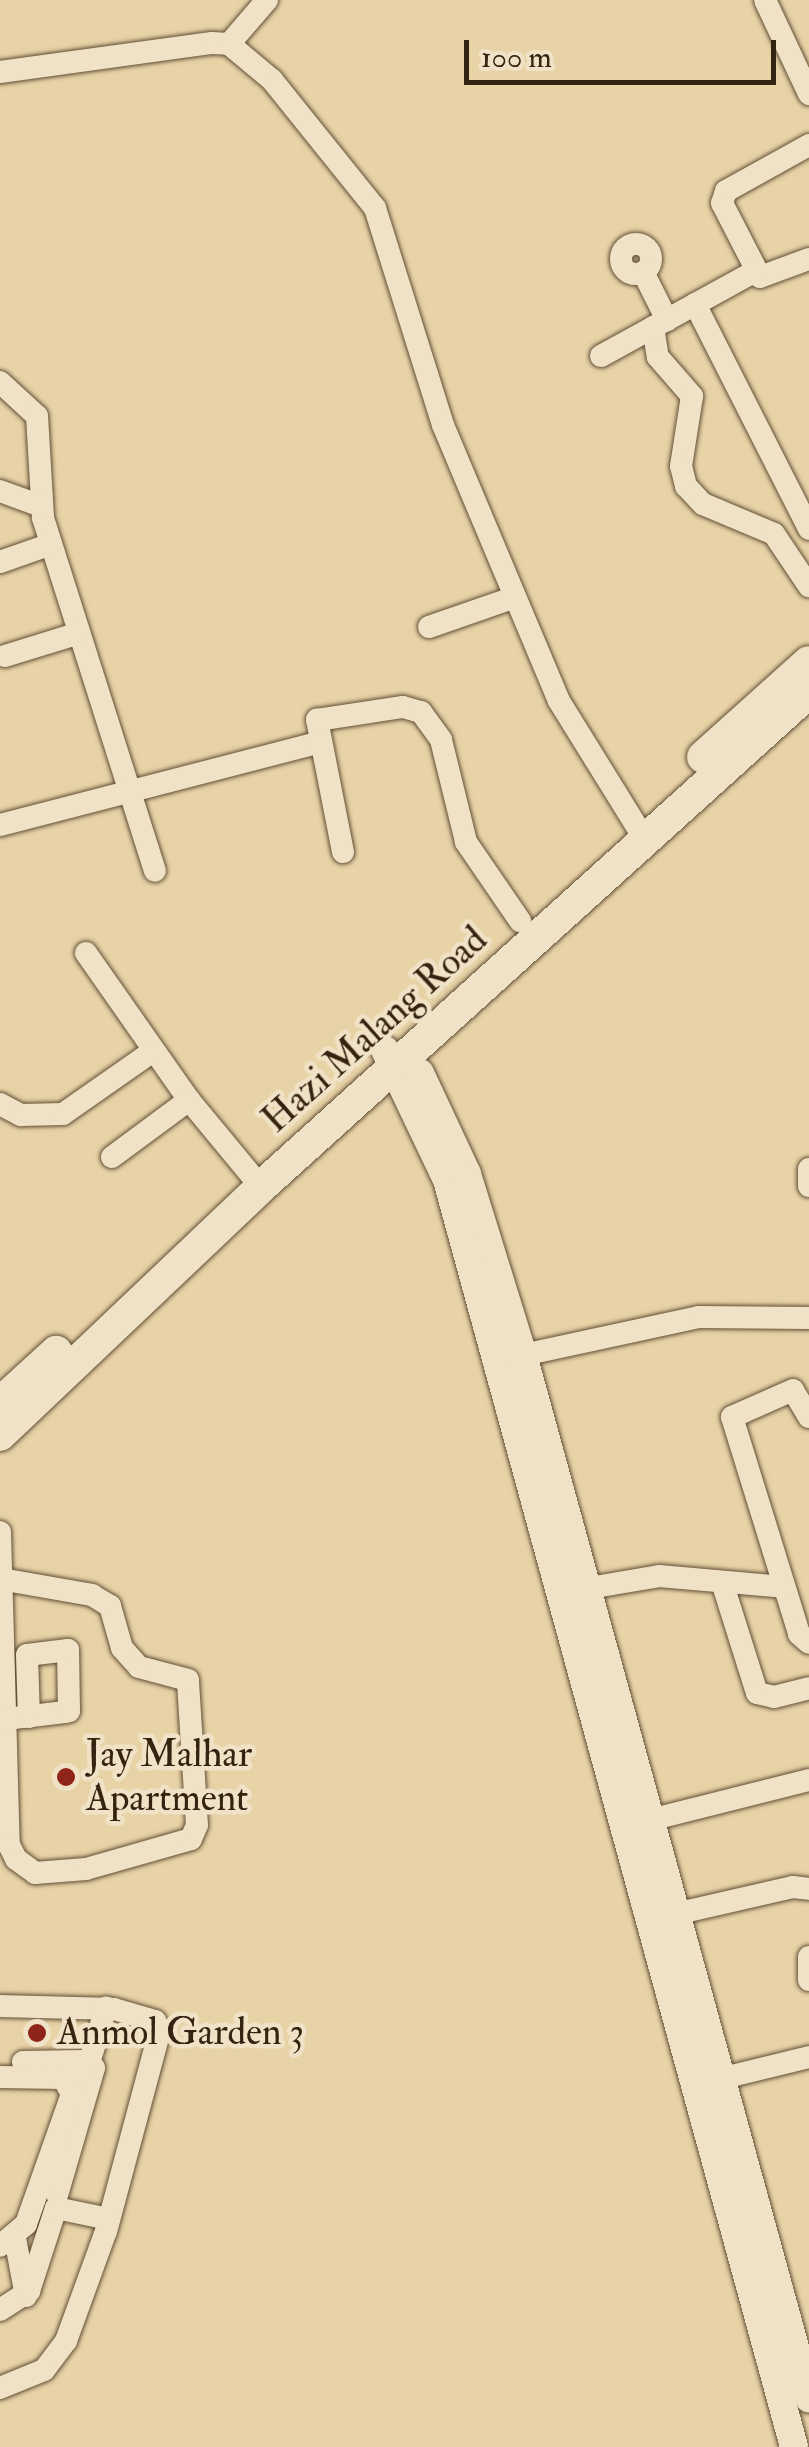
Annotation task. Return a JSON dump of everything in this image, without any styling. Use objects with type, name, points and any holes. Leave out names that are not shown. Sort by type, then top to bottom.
[{"type":"main road","name":"Hazi Malang Road","points":[[0,1403],[398,1052],[638,830],[809,662]]},
{"type":"main road","name":"Hazi Malang Road","points":[[398,1052],[520,921],[809,692]]},
{"type":"main road","name":"Hazi Malang Road","points":[[0,1435],[256,1180]]},
{"type":"street","points":[[0,72],[230,44],[267,0]]},
{"type":"street","points":[[765,0],[809,94]]},
{"type":"street","points":[[230,44],[272,80],[375,208],[413,342],[558,701],[638,830]]},
{"type":"street","points":[[809,145],[722,196],[754,272],[766,278],[809,259]]},
{"type":"street","points":[[644,272],[660,324],[658,357],[692,396],[680,466],[686,486],[704,504],[774,534],[809,586]]},
{"type":"street","points":[[601,356],[754,272]]},
{"type":"street","points":[[695,304],[809,529]]},
{"type":"street","points":[[0,382],[37,416],[40,506],[76,634],[132,786],[155,870]]},
{"type":"street","points":[[0,491],[40,506]]},
{"type":"street","points":[[0,562],[50,544]]},
{"type":"street","points":[[429,628],[515,598]]},
{"type":"street","points":[[4,656],[76,634]]},
{"type":"street","points":[[343,852],[316,728],[323,717],[403,708],[434,722],[466,842],[520,921]]},
{"type":"street","points":[[0,825],[132,786],[318,743]]},
{"type":"street","points":[[86,953],[189,1100],[256,1180]]},
{"type":"street","points":[[0,1104],[37,1118],[63,1114],[153,1050]]},
{"type":"street","points":[[398,1052],[467,1174],[523,1354],[808,2389]]},
{"type":"street","points":[[398,1052],[446,1180],[794,2447]]},
{"type":"street","points":[[112,1157],[189,1100]]},
{"type":"street","points":[[809,1169],[809,1186]]},
{"type":"street","points":[[523,1354],[699,1317],[809,1318]]},
{"type":"street","points":[[809,1418],[793,1390],[732,1417],[799,1634],[809,1643]]},
{"type":"street","points":[[0,1532],[11,1707],[9,1845],[24,1869],[86,1869],[184,1844],[195,1834],[194,1694],[188,1680],[139,1666],[122,1648],[110,1606],[92,1596],[6,1580]]},
{"type":"street","points":[[589,1588],[660,1576],[784,1587]]},
{"type":"street","points":[[722,1582],[757,1694],[774,1697],[809,1688]]},
{"type":"street","points":[[623,1826],[809,1780]]},
{"type":"street","points":[[675,1914],[809,1889]]},
{"type":"street","points":[[809,1957],[809,1980]]},
{"type":"street","points":[[0,2006],[106,2008],[155,2021],[160,2030],[110,2219],[66,2341],[44,2370],[0,2388]]},
{"type":"street","points":[[65,2083],[89,2063],[106,2008]]},
{"type":"street","points":[[720,2080],[809,2056]]},
{"type":"street","points":[[57,2195],[56,2163],[65,2083],[89,2063]]},
{"type":"street","points":[[4,2070],[65,2083]]},
{"type":"street","points":[[26,2296],[7,2242],[26,2224],[56,2163]]},
{"type":"street","points":[[0,2310],[26,2296],[56,2208],[110,2219]]},
{"type":"place","name":"Jay Malhar Apartment","points":[[66,1777]]},
{"type":"place","name":"Anmol Garden 3","points":[[37,2033]]}]
